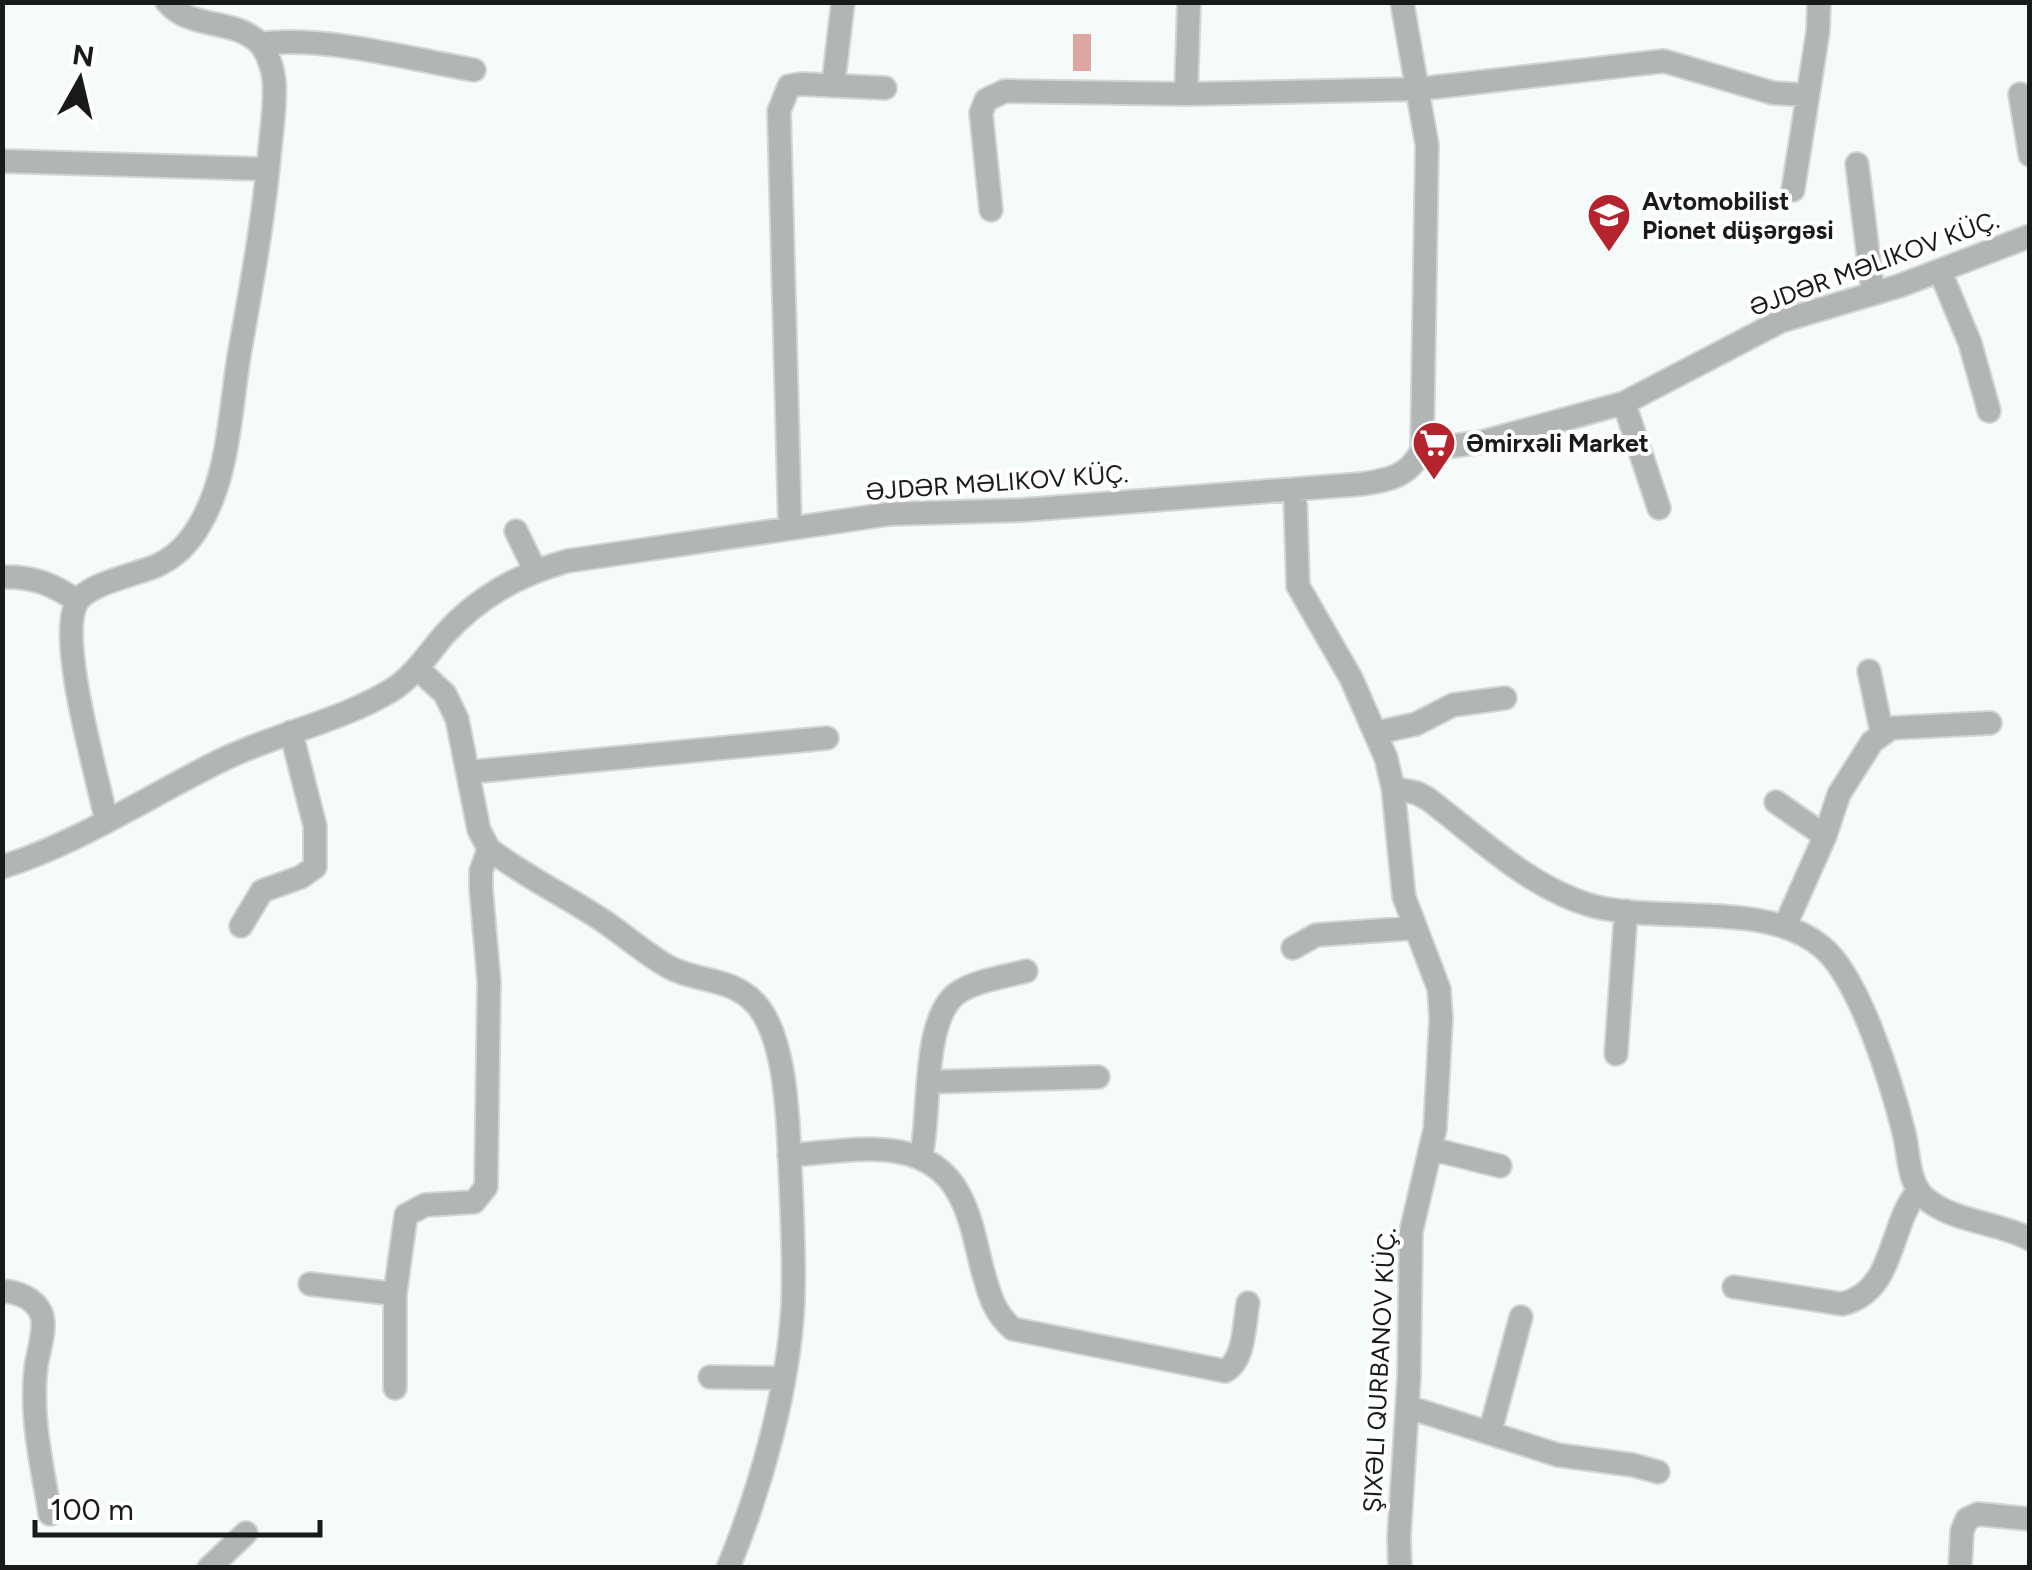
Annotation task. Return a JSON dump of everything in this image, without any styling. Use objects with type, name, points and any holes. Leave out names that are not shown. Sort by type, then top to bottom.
[{"type":"street","points":[[106,819],[73,662],[70,626],[76,601],[91,590],[159,565],[183,548],[211,504],[222,468],[268,169],[274,79],[260,44],[246,34],[174,11],[167,2]]},
{"type":"street","points":[[832,86],[843,2]]},
{"type":"street","points":[[1186,94],[1188,2]]},
{"type":"street","points":[[1402,2],[1426,144],[1422,450]]},
{"type":"street","points":[[1793,190],[1818,31],[1818,2]]},
{"type":"street","points":[[260,44],[314,43],[474,70]]},
{"type":"street","points":[[991,210],[981,113],[986,100],[994,94],[1418,88],[1664,61],[1772,93],[1807,95]]},
{"type":"street","points":[[790,528],[778,111],[789,86],[885,88]]},
{"type":"street","points":[[2020,94],[2030,155]]},
{"type":"street","points":[[2,161],[268,169]]},
{"type":"street","points":[[1857,164],[1874,294]]},
{"type":"street","name":"ƏJDƏR MƏLIKOV KÜÇ.","points":[[2,868],[42,852],[224,759],[368,703],[418,668],[462,616],[509,582],[535,570],[566,561],[890,514],[1023,510],[1387,481],[1404,474],[1422,450],[1482,442],[1624,403],[1781,320],[1874,294],[2030,236]]},
{"type":"street","points":[[1940,271],[1970,343],[1989,411]]},
{"type":"street","points":[[1624,403],[1659,508]]},
{"type":"street","points":[[1295,489],[1298,586],[1352,678],[1376,733],[1393,788],[1404,897],[1439,989],[1438,1084],[1432,1149],[1411,1232],[1408,1407],[1398,1537],[1400,1568]]},
{"type":"street","points":[[516,531],[535,570]]},
{"type":"street","points":[[2,577],[24,576],[55,586],[76,601]]},
{"type":"street","points":[[418,668],[450,703],[469,772],[479,830],[489,849],[603,920],[667,966],[743,991],[759,1006],[771,1030],[782,1074],[789,1155],[793,1305],[783,1378],[750,1512],[728,1568]]},
{"type":"street","points":[[1869,670],[1882,734]]},
{"type":"street","points":[[1376,733],[1416,724],[1453,705],[1505,698]]},
{"type":"street","points":[[1785,926],[1825,836],[1838,794],[1872,742],[1892,728],[1990,723]]},
{"type":"street","points":[[241,926],[262,890],[301,877],[315,867],[315,826],[291,732]]},
{"type":"street","points":[[469,772],[827,738]]},
{"type":"street","points":[[1393,788],[1428,798],[1550,888],[1594,906],[1785,926],[1823,947],[1844,974],[1890,1080],[1918,1192],[1940,1208],[2030,1239]]},
{"type":"street","points":[[1776,802],[1825,836]]},
{"type":"street","points":[[395,1388],[395,1294],[406,1215],[425,1205],[474,1202],[486,1188],[489,982],[481,889],[489,849]]},
{"type":"street","points":[[1616,1054],[1626,912]]},
{"type":"street","points":[[1292,948],[1316,935],[1413,928]]},
{"type":"street","points":[[921,1156],[937,1025],[948,1000],[976,984],[1026,971]]},
{"type":"street","points":[[929,1082],[1098,1077]]},
{"type":"street","points":[[1432,1149],[1500,1166]]},
{"type":"street","points":[[789,1155],[910,1151],[942,1172],[959,1193],[992,1305],[1012,1329],[1225,1371],[1233,1367],[1238,1357],[1248,1303]]},
{"type":"street","points":[[1734,1288],[1842,1304],[1856,1300],[1881,1275],[1909,1202],[1918,1192]]},
{"type":"street","points":[[310,1284],[395,1294]]},
{"type":"street","points":[[2,1291],[28,1298],[40,1310],[34,1419],[50,1514]]},
{"type":"street","points":[[1490,1432],[1521,1317]]},
{"type":"street","points":[[710,1377],[783,1378]]},
{"type":"street","points":[[1408,1407],[1558,1454],[1633,1464],[1658,1472]]},
{"type":"street","points":[[1960,1568],[1962,1531],[1967,1519],[1978,1514],[2030,1519]]},
{"type":"street","points":[[209,1568],[246,1533]]},
{"type":"shaded area","points":[[1073,34],[1091,34],[1091,71],[1073,71]]},
{"type":"place","name":"Avtomobilist Pionet düşərgəsi","points":[[1609,253]]},
{"type":"place","name":"Əmirxəli Market","points":[[1434,481]]}]
